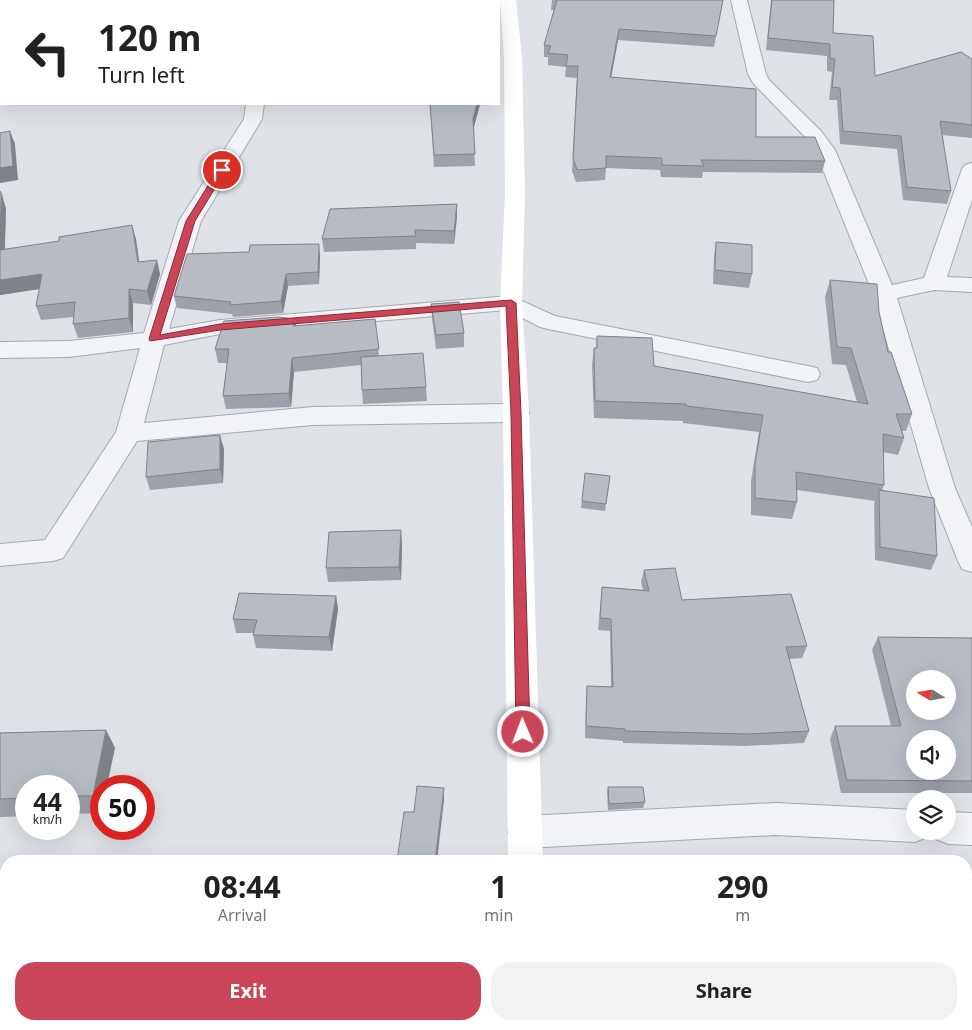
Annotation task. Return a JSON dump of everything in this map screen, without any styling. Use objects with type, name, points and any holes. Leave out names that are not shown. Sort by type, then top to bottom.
[{"type":"main road","points":[[508,0],[513,57],[515,194],[511,303],[516,413],[526,847]]},
{"type":"street","points":[[739,0],[756,74],[762,83],[814,135],[825,150],[884,294],[942,488],[972,561]]},
{"type":"street","points":[[0,555],[53,550],[128,433],[190,221],[253,119],[254,105]]},
{"type":"street","points":[[934,283],[972,168]]},
{"type":"street","points":[[884,294],[934,283],[972,286]]},
{"type":"street","points":[[0,350],[69,350],[154,339],[220,327],[511,303],[548,322],[808,374]]},
{"type":"street","points":[[128,433],[313,416],[516,413]]},
{"type":"street","points":[[526,847],[776,819],[906,826]]},
{"type":"street","points":[[956,828],[972,829]]},
{"type":"building","points":[[557,0],[723,0],[716,36],[619,29],[610,77],[756,89],[756,137],[815,137],[825,161],[701,160],[704,166],[662,165],[662,158],[606,156],[606,168],[577,170],[573,158],[578,66],[566,66],[568,55],[548,53],[551,46],[544,45]]},
{"type":"building","points":[[772,0],[834,0],[833,33],[873,36],[875,76],[961,52],[972,59],[972,125],[940,121],[951,191],[907,187],[901,136],[843,131],[840,88],[832,87],[835,59],[830,58],[830,44],[768,38]]},
{"type":"building","points":[[430,105],[477,105],[473,119],[475,154],[434,155]]},
{"type":"building","points":[[10,131],[13,166],[0,168],[0,133]]},
{"type":"building","points":[[0,191],[2,195],[0,225]]},
{"type":"building","points":[[457,204],[454,231],[415,230],[416,236],[322,239],[330,209]]},
{"type":"building","points":[[132,225],[138,262],[157,260],[147,291],[129,289],[129,318],[73,324],[75,302],[36,306],[42,274],[0,280],[0,250],[59,241],[59,237]]},
{"type":"building","points":[[716,242],[752,245],[752,274],[715,270]]},
{"type":"building","points":[[319,244],[318,272],[286,274],[281,301],[230,305],[231,302],[174,296],[187,254],[249,252],[250,245]]},
{"type":"building","points":[[830,280],[877,284],[879,312],[888,352],[891,352],[912,414],[896,414],[904,438],[883,434],[884,485],[796,472],[797,502],[755,498],[755,464],[763,415],[686,406],[686,404],[595,401],[594,348],[597,348],[597,336],[652,338],[654,366],[868,404],[851,348],[837,347]]},
{"type":"building","points":[[459,302],[464,333],[436,335],[431,304]]},
{"type":"building","points":[[278,317],[295,319],[293,326],[375,319],[379,349],[292,358],[289,393],[223,396],[229,349],[215,349],[224,321]]},
{"type":"building","points":[[423,353],[426,387],[362,390],[361,357]]},
{"type":"building","points":[[220,435],[220,469],[146,477],[148,442]]},
{"type":"building","points":[[585,473],[610,476],[606,504],[582,501]]},
{"type":"building","points":[[879,490],[934,498],[937,556],[880,547]]},
{"type":"building","points":[[401,530],[399,567],[326,568],[329,532]]},
{"type":"building","points":[[675,568],[682,600],[791,594],[807,646],[786,647],[809,731],[749,734],[625,731],[625,729],[586,726],[587,686],[613,687],[611,619],[600,618],[602,587],[649,591],[644,570]]},
{"type":"building","points":[[239,593],[336,596],[329,637],[253,635],[257,620],[233,619]]},
{"type":"building","points":[[878,637],[972,638],[972,781],[847,780],[835,726],[901,726]]},
{"type":"building","points":[[106,730],[97,775],[90,775],[90,796],[80,796],[80,775],[15,775],[15,798],[0,799],[0,733]]},
{"type":"building","points":[[417,786],[444,788],[436,855],[398,855],[404,812],[414,812]]},
{"type":"building","points":[[608,787],[643,787],[645,802],[609,804]]},
{"type":"route","points":[[222,170],[190,221],[154,339],[220,327],[511,303],[516,413],[523,732]]}]
